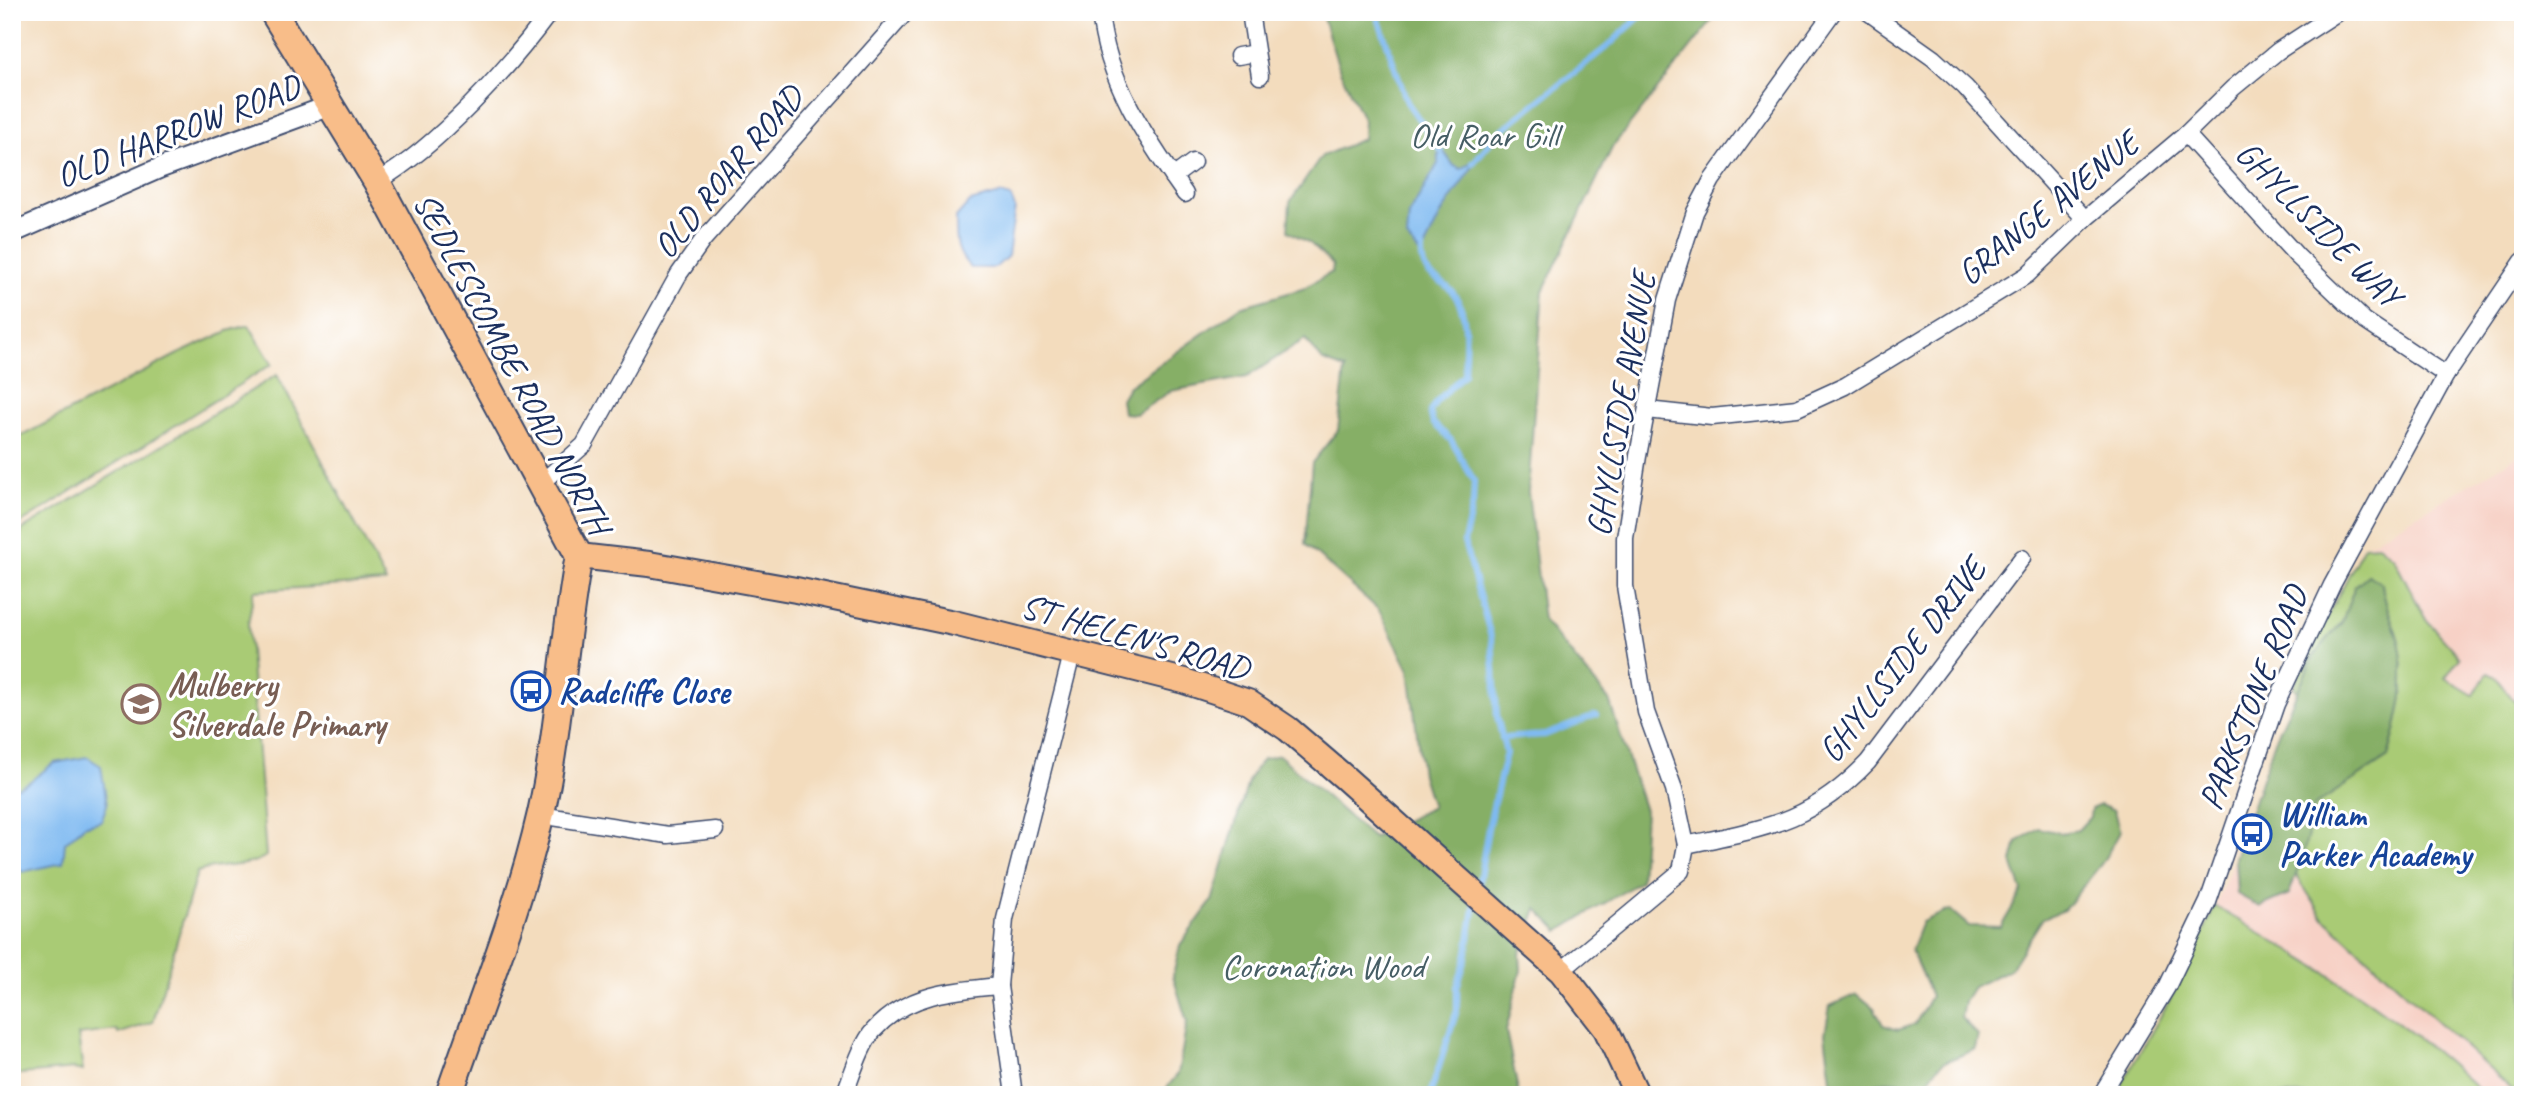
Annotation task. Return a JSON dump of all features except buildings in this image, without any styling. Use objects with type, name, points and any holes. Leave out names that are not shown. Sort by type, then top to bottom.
[{"type":"highway","name":"SEDLESCOMBE ROAD NORTH","points":[[274,12],[328,106],[377,182],[579,556],[568,617],[555,741],[540,815],[525,874],[449,1095]]},
{"type":"main road","name":"ST HELEN'S ROAD","points":[[579,556],[649,564],[796,590],[954,623],[1184,681],[1248,702],[1288,729],[1529,939],[1561,971],[1606,1029],[1637,1095]]},
{"type":"street","points":[[377,182],[402,167],[513,62],[550,12]]},
{"type":"street","name":"OLD ROAR ROAD","points":[[541,483],[584,445],[679,274],[703,240],[906,12]]},
{"type":"street","points":[[1100,12],[1111,57],[1137,124],[1185,194]]},
{"type":"street","points":[[1250,12],[1260,76]]},
{"type":"street","name":"GHYLLSIDE AVENUE","points":[[1686,845],[1674,789],[1646,712],[1625,586],[1625,538],[1647,410],[1667,300],[1695,212],[1712,180],[1833,12]]},
{"type":"street","points":[[1868,12],[1933,58],[1965,87],[2085,219]]},
{"type":"street","name":"GRANGE AVENUE","points":[[1647,410],[1712,417],[1797,408],[1845,386],[2027,275],[2085,219],[2186,134],[2233,88],[2278,51],[2338,12]]},
{"type":"street","points":[[1238,56],[1256,53]]},
{"type":"street","name":"OLD HARROW ROAD","points":[[12,233],[160,168],[328,106]]},
{"type":"street","name":"GHYLLSIDE WAY","points":[[2186,134],[2297,256],[2365,321],[2446,376]]},
{"type":"street","points":[[1173,177],[1193,162]]},
{"type":"street","name":"PARKSTONE ROAD","points":[[2101,1095],[2142,1031],[2189,943],[2242,810],[2276,704],[2332,585],[2446,376],[2523,261]]},
{"type":"street","name":"GHYLLSIDE DRIVE","points":[[1686,845],[1788,821],[1818,807],[1844,788],[1868,762],[2022,558]]},
{"type":"street","points":[[1014,1095],[999,986],[1006,919],[1072,654]]},
{"type":"street","points":[[540,815],[667,835],[715,830]]},
{"type":"street","points":[[1561,971],[1651,900],[1681,871],[1686,845]]},
{"type":"street","points":[[844,1095],[873,1031],[905,1004],[947,991],[999,986]]},
{"type":"shaded area","points":[[2523,453],[2523,1095],[2116,1095],[2163,1015],[2202,938],[2364,546]]},
{"type":"green space","name":"Old Roar Gill","points":[[1321,12],[1719,12],[1613,146],[1543,291],[1528,492],[1543,620],[1609,700],[1645,811],[1641,881],[1559,931],[1537,909],[1520,954],[1521,970],[1506,1031],[1519,1095],[1161,1095],[1178,1074],[1187,1022],[1173,976],[1180,945],[1212,901],[1249,779],[1263,759],[1279,755],[1373,838],[1432,807],[1422,775],[1409,670],[1379,610],[1305,544],[1312,463],[1338,430],[1345,369],[1323,361],[1305,339],[1247,377],[1171,391],[1136,414],[1123,413],[1121,399],[1128,387],[1240,307],[1302,289],[1332,272],[1333,265],[1311,244],[1288,231],[1290,202],[1322,156],[1363,139],[1364,121],[1340,71]]},
{"type":"green space","points":[[249,325],[272,364],[12,529],[12,441],[176,355],[228,331]]},
{"type":"green space","name":"Mulberry Silverdale Primary","points":[[277,375],[386,582],[254,591],[248,624],[266,856],[250,863],[197,872],[153,1022],[118,1034],[117,1030],[78,1035],[83,1071],[74,1069],[12,1075],[12,559],[22,530]]},
{"type":"green space","points":[[2378,545],[2394,558],[2425,618],[2460,657],[2445,678],[2473,695],[2488,673],[2494,676],[2523,711],[2523,1095],[2518,1095],[2324,918],[2296,875],[2315,805],[2388,757],[2396,728],[2403,687],[2402,657],[2382,584],[2355,586],[2342,622],[2314,655],[2297,692],[2294,687],[2304,661],[2364,546]]},
{"type":"green space","points":[[2368,575],[2382,584],[2402,657],[2403,686],[2388,757],[2315,805],[2303,855],[2289,894],[2260,907],[2237,894],[2235,858],[2275,740],[2314,655],[2342,622],[2355,586]]},
{"type":"green space","points":[[2100,805],[2114,811],[2120,832],[2102,863],[2064,910],[2043,918],[2010,969],[1973,987],[1964,1001],[1961,1018],[1978,1035],[1975,1049],[1942,1064],[1927,1083],[1880,1082],[1848,1095],[1832,1088],[1825,1034],[1830,1006],[1857,994],[1874,1008],[1883,1025],[1898,1030],[1915,1024],[1931,996],[1911,950],[1922,922],[1950,910],[1969,926],[2001,927],[2022,891],[2012,862],[2017,842],[2039,828],[2060,833],[2078,830],[2090,817],[2091,809]]},
{"type":"green space","points":[[2214,906],[2355,992],[2421,1041],[2484,1095],[2116,1095],[2181,979]]},
{"type":"water","points":[[1439,145],[1454,166],[1461,169],[1479,157],[1442,212],[1421,255],[1407,238],[1409,215],[1439,162]]},
{"type":"water","points":[[1000,194],[1011,197],[1015,208],[1008,256],[995,268],[971,268],[959,251],[956,218],[970,202]]},
{"type":"water","points":[[87,757],[101,766],[107,805],[101,821],[84,826],[65,843],[63,863],[22,872],[12,862],[12,790],[29,782],[54,763]]},
{"type":"waterway","points":[[1376,12],[1407,102],[1441,151]]},
{"type":"waterway","points":[[1473,163],[1498,133],[1608,46],[1645,12]]},
{"type":"waterway","points":[[1727,12],[1747,17]]},
{"type":"waterway","points":[[1422,248],[1424,266],[1454,294],[1464,322],[1464,374],[1436,402],[1430,412],[1433,423],[1451,440],[1474,481],[1473,503],[1464,542],[1492,640],[1497,716],[1506,753],[1488,828],[1478,889]]},
{"type":"waterway","points":[[1502,738],[1545,735],[1596,715]]},
{"type":"waterway","points":[[1430,1095],[1457,1010],[1457,987],[1466,958],[1475,903]]},
{"type":"place","name":"Radcliffe Close","points":[[531,691]]},
{"type":"place","name":"Mulberry Silverdale Primary","points":[[141,704]]},
{"type":"place","name":"William Parker Academy","points":[[2252,834]]},
{"type":"park label","name":"Coronation Wood","points":[[1323,966]]}]
